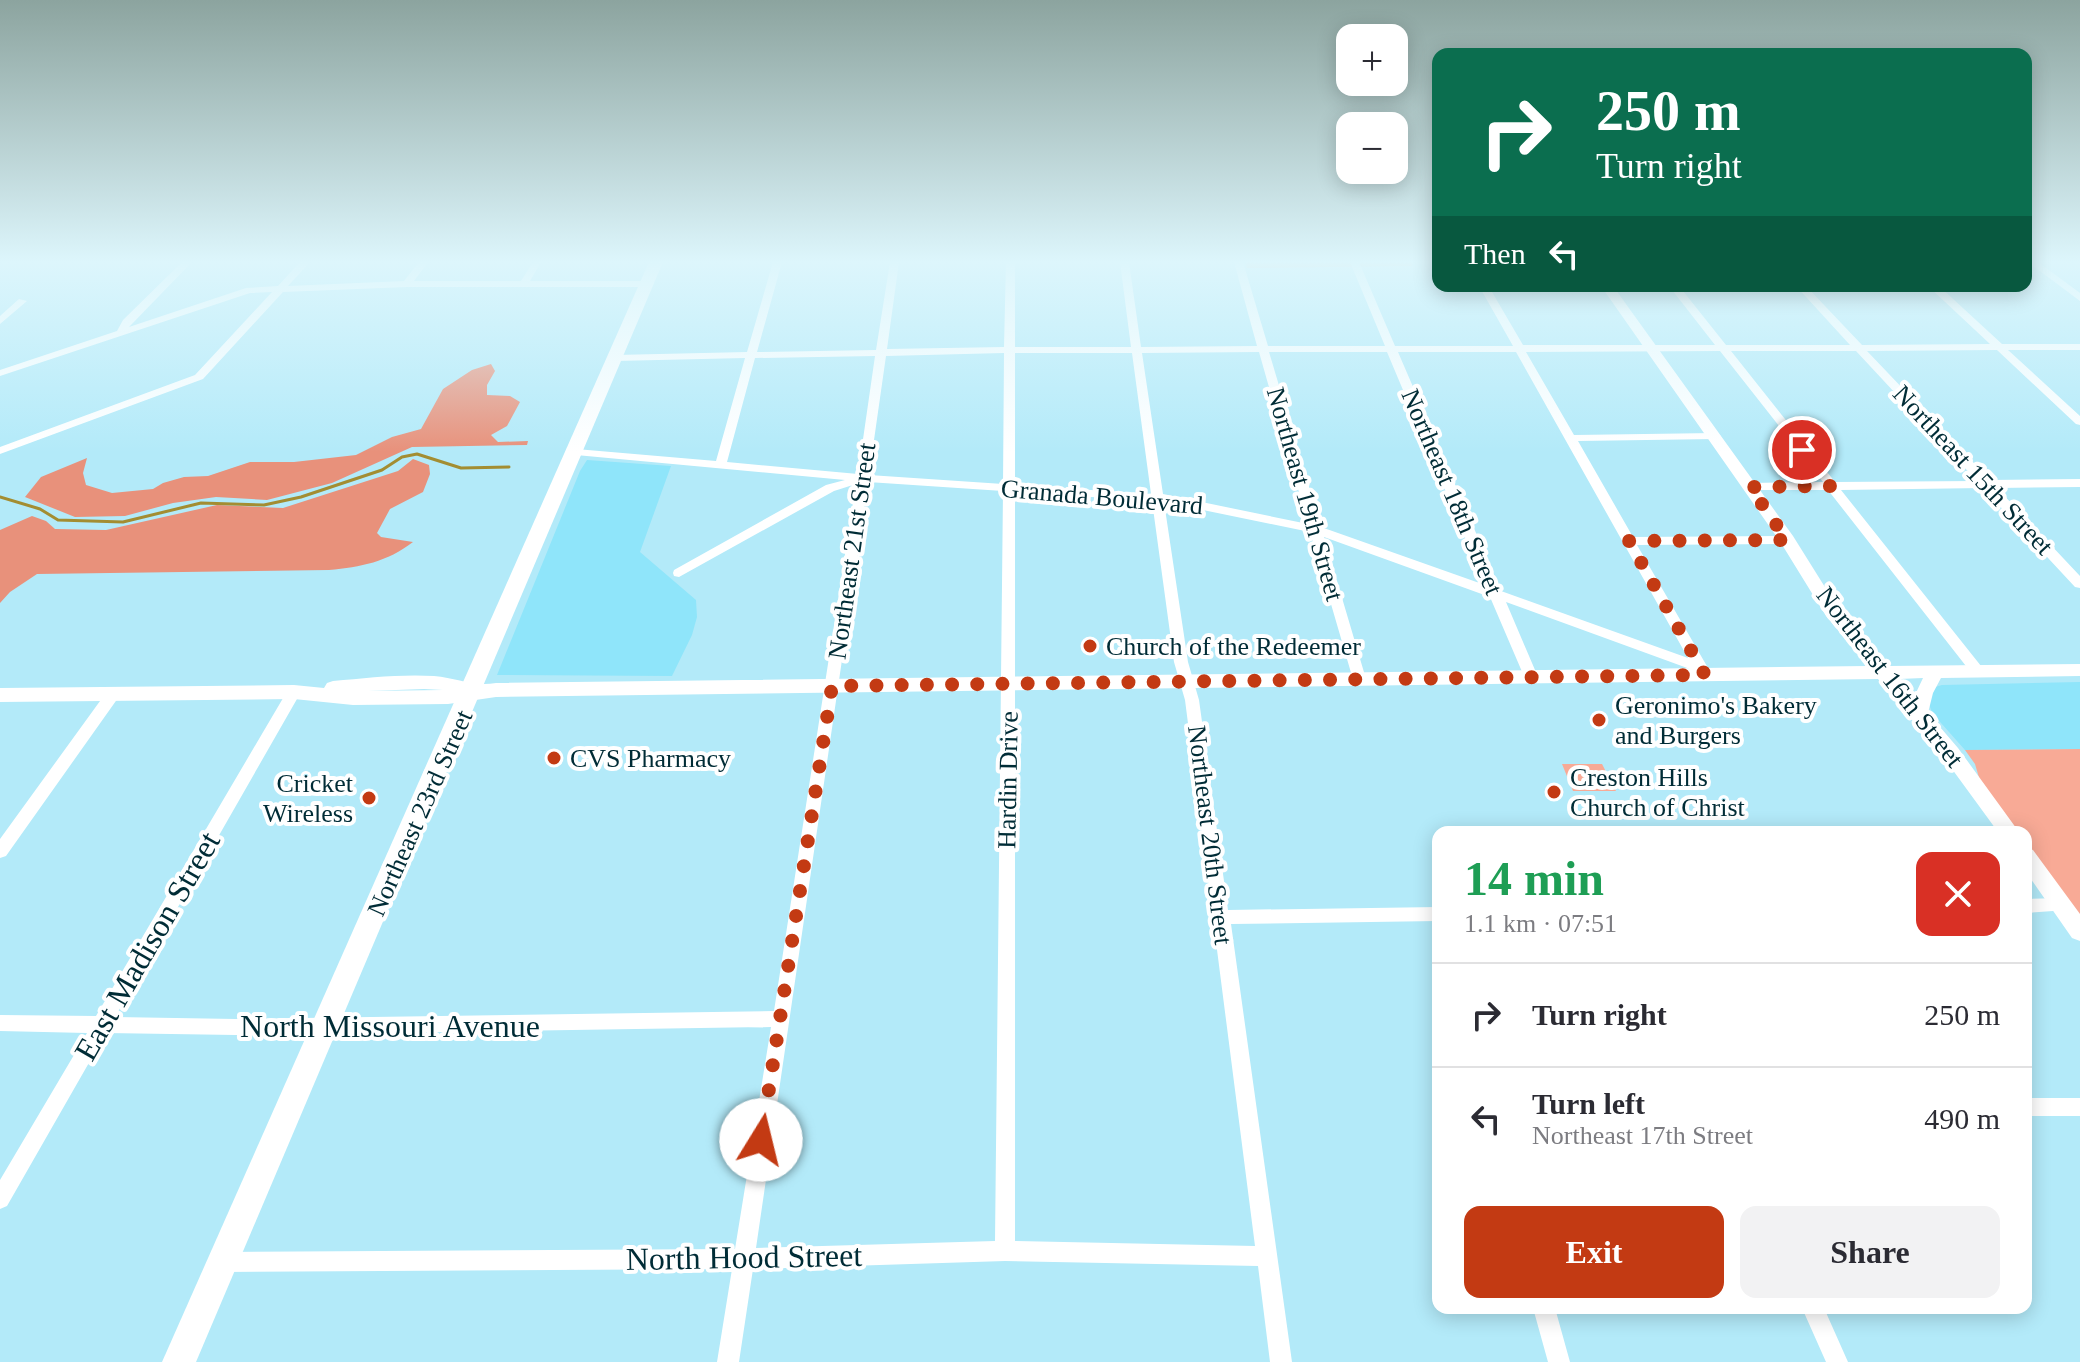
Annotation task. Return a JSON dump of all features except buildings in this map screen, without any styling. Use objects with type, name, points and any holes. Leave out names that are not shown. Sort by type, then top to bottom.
[{"type":"main road","name":"Northeast 23rd Street","points":[[179,1362],[629,326]]},
{"type":"main road","name":"Northeast 16th Street","points":[[1636,326],[1787,540],[1832,612],[1919,714],[2004,826]]},
{"type":"main road","points":[[0,695],[294,692],[353,698],[405,698],[448,697],[472,691],[1531,677],[1702,671],[1884,673],[2080,670]]},
{"type":"main road","points":[[1919,714],[1924,693],[1936,672]]},
{"type":"main road","points":[[2032,864],[2080,931]]},
{"type":"street","points":[[121,332],[125,326]]},
{"type":"street","points":[[0,373],[141,326]]},
{"type":"street","points":[[0,451],[199,377],[247,326]]},
{"type":"street","points":[[720,466],[759,326]]},
{"type":"street","name":"Northeast 21st Street","points":[[728,1362],[885,326]]},
{"type":"street","name":"Hardin Drive","points":[[1005,1251],[1010,326]]},
{"type":"street","name":"Northeast 20th Street","points":[[1133,326],[1157,497],[1192,700],[1264,1256],[1281,1362]]},
{"type":"street","name":"Northeast 19th Street","points":[[1256,326],[1359,679]]},
{"type":"street","name":"Northeast 18th Street","points":[[1381,326],[1531,677]]},
{"type":"street","points":[[1506,326],[1702,671]]},
{"type":"street","points":[[1705,326],[1978,671]]},
{"type":"street","name":"Northeast 15th Street","points":[[1838,326],[2080,584]]},
{"type":"street","points":[[1975,326],[2080,422]]},
{"type":"street","points":[[615,358],[1010,350],[1137,352],[1519,348],[1654,351],[2080,347]]},
{"type":"street","points":[[1571,438],[1715,436]]},
{"type":"street","name":"Granada Boulevard","points":[[576,452],[862,478],[1157,497],[1315,529],[1702,671]]},
{"type":"street","points":[[679,573],[830,488],[862,478]]},
{"type":"street","points":[[1750,487],[2080,483]]},
{"type":"street","points":[[1629,541],[1787,540]]},
{"type":"street","name":"East Madison Street","points":[[0,1199],[294,692]]},
{"type":"street","points":[[0,851],[113,694]]},
{"type":"street","points":[[2032,906],[2061,905]]},
{"type":"street","points":[[1220,917],[1432,914]]},
{"type":"street","name":"North Missouri Avenue","points":[[0,1023],[177,1027],[780,1019]]},
{"type":"street","points":[[2032,1107],[2080,1107]]},
{"type":"street","name":"North Hood Street","points":[[223,1262],[742,1259],[1005,1251],[1264,1256]]},
{"type":"street","points":[[1546,1314],[1559,1362]]},
{"type":"street","points":[[1816,1314],[1837,1362]]},
{"type":"shaded area","points":[[491,364],[495,371],[487,385],[487,395],[510,396],[520,402],[507,426],[491,435],[498,442],[528,441],[527,445],[412,447],[332,483],[267,500],[216,497],[173,503],[125,516],[75,517],[25,497],[41,477],[87,458],[83,473],[86,485],[112,493],[153,489],[184,477],[208,476],[250,462],[294,462],[356,455],[392,437],[421,429],[443,389],[472,370]]},
{"type":"shaded area","points":[[413,459],[429,465],[430,474],[423,492],[390,509],[377,533],[381,537],[413,542],[383,559],[329,570],[37,574],[10,592],[0,603],[0,530],[32,516],[46,521],[55,529],[106,530],[217,505],[283,508],[398,471]]},
{"type":"shaded area","points":[[587,460],[671,466],[640,552],[696,600],[697,617],[692,635],[672,676],[497,675],[580,471]]},
{"type":"shaded area","points":[[2080,682],[2080,749],[1965,750],[1933,714],[1927,700],[1935,687],[1942,685]]},
{"type":"shaded area","points":[[2080,749],[2080,920],[2032,853],[2032,826],[2013,826],[1980,781],[1975,764],[1965,750]]},
{"type":"shaded area","points":[[1562,764],[1602,764],[1616,791],[1573,791]]},
{"type":"waterway","points":[[0,497],[40,509],[58,520],[123,522],[201,503],[264,505],[301,497],[382,470],[402,457],[417,454],[461,468],[509,467]]},
{"type":"place","name":"Church of the Redeemer","points":[[1090,646]]},
{"type":"place","name":"Geronimo's Bakery and Burgers","points":[[1599,720]]},
{"type":"place","name":"CVS Pharmacy","points":[[554,758]]},
{"type":"place","name":"Creston Hills Church of Christ","points":[[1554,792]]},
{"type":"place","name":"Cricket Wireless","points":[[369,798]]},
{"type":"route","points":[[761,1140],[832,686],[1705,675],[1629,541],[1787,540],[1750,487],[1832,486],[1802,450]]}]
